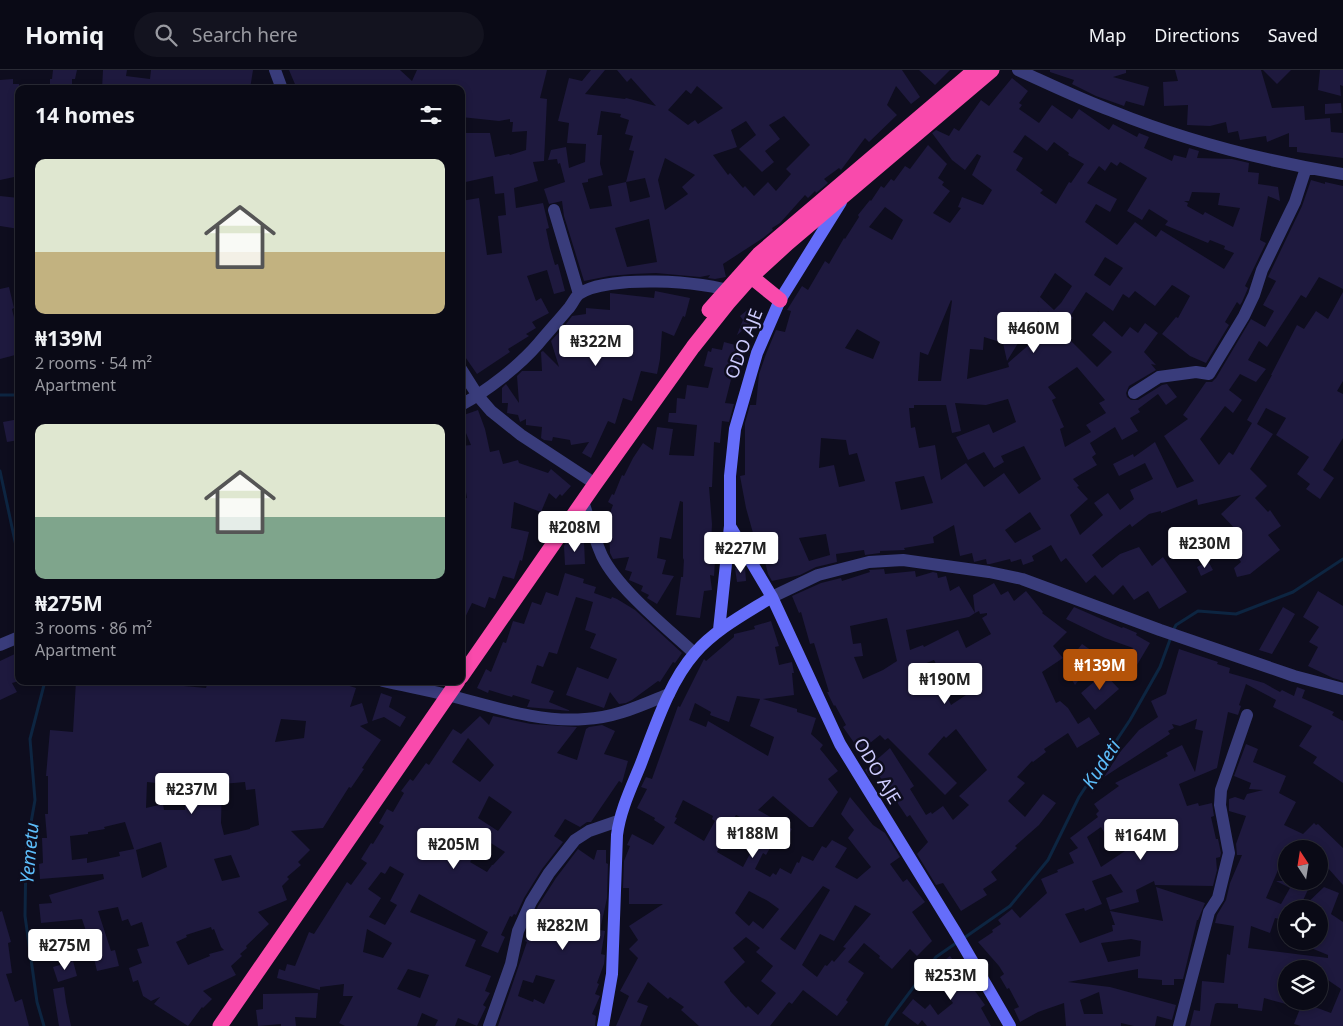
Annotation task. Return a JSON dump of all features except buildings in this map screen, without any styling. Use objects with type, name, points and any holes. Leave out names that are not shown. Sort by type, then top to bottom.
[{"type":"highway","points":[[465,656],[692,331],[747,274],[780,235],[974,70]]},
{"type":"highway","points":[[747,274],[788,243],[992,70]]},
{"type":"highway","points":[[747,274],[780,300]]},
{"type":"highway","points":[[465,671],[731,291]]},
{"type":"highway","points":[[210,1026],[445,690]]},
{"type":"highway","points":[[220,1026],[445,690]]},
{"type":"street","points":[[276,70],[281,85]]},
{"type":"street","points":[[1018,70],[1114,112],[1191,138],[1306,168],[1343,174]]},
{"type":"street","points":[[1134,393],[1159,378],[1196,372],[1209,374],[1235,332],[1254,295],[1262,270],[1295,202],[1306,168]]},
{"type":"street","name":"ODO AJE","points":[[719,630],[730,526],[730,476],[735,428],[757,353],[780,300],[846,193]]},
{"type":"street","points":[[554,210],[579,294]]},
{"type":"street","points":[[465,403],[478,396],[536,346],[579,294],[605,284],[636,281],[696,284],[731,291]]},
{"type":"street","points":[[465,375],[491,412],[521,436],[588,479]]},
{"type":"street","points":[[583,502],[592,533],[603,557],[615,576],[628,591],[694,653]]},
{"type":"street","name":"ODO AJE","points":[[730,526],[772,597],[840,744],[956,933],[1010,1026]]},
{"type":"street","points":[[603,1026],[612,974],[618,821],[669,694],[694,653],[719,630],[772,597],[818,575],[869,562],[902,560],[1022,579],[1160,630],[1294,676],[1343,689]]},
{"type":"street","points":[[0,646],[15,639]]},
{"type":"street","points":[[411,685],[445,690],[482,705],[527,715],[585,720],[612,716],[669,694]]},
{"type":"street","points":[[1179,1026],[1209,912],[1218,898],[1229,853],[1220,796],[1247,716]]},
{"type":"street","points":[[490,1026],[511,964],[518,931],[531,902],[549,873],[575,840],[589,831],[618,821]]},
{"type":"waterway","points":[[0,395],[15,395]]},
{"type":"waterway","name":"Yemetu","points":[[0,471],[15,541]]},
{"type":"waterway","name":"Kudeti","points":[[1173,631],[1176,625],[1198,611],[1236,614],[1293,592],[1343,559]]},
{"type":"waterway","name":"Kudeti","points":[[964,938],[1010,906],[1048,860],[1079,797],[1130,720],[1160,667],[1171,637]]},
{"type":"waterway","name":"Yemetu","points":[[44,685],[30,739],[35,800],[26,851],[25,916],[37,1002],[44,1026]]},
{"type":"waterway","name":"Kudeti","points":[[886,1026],[936,957],[959,941]]}]
